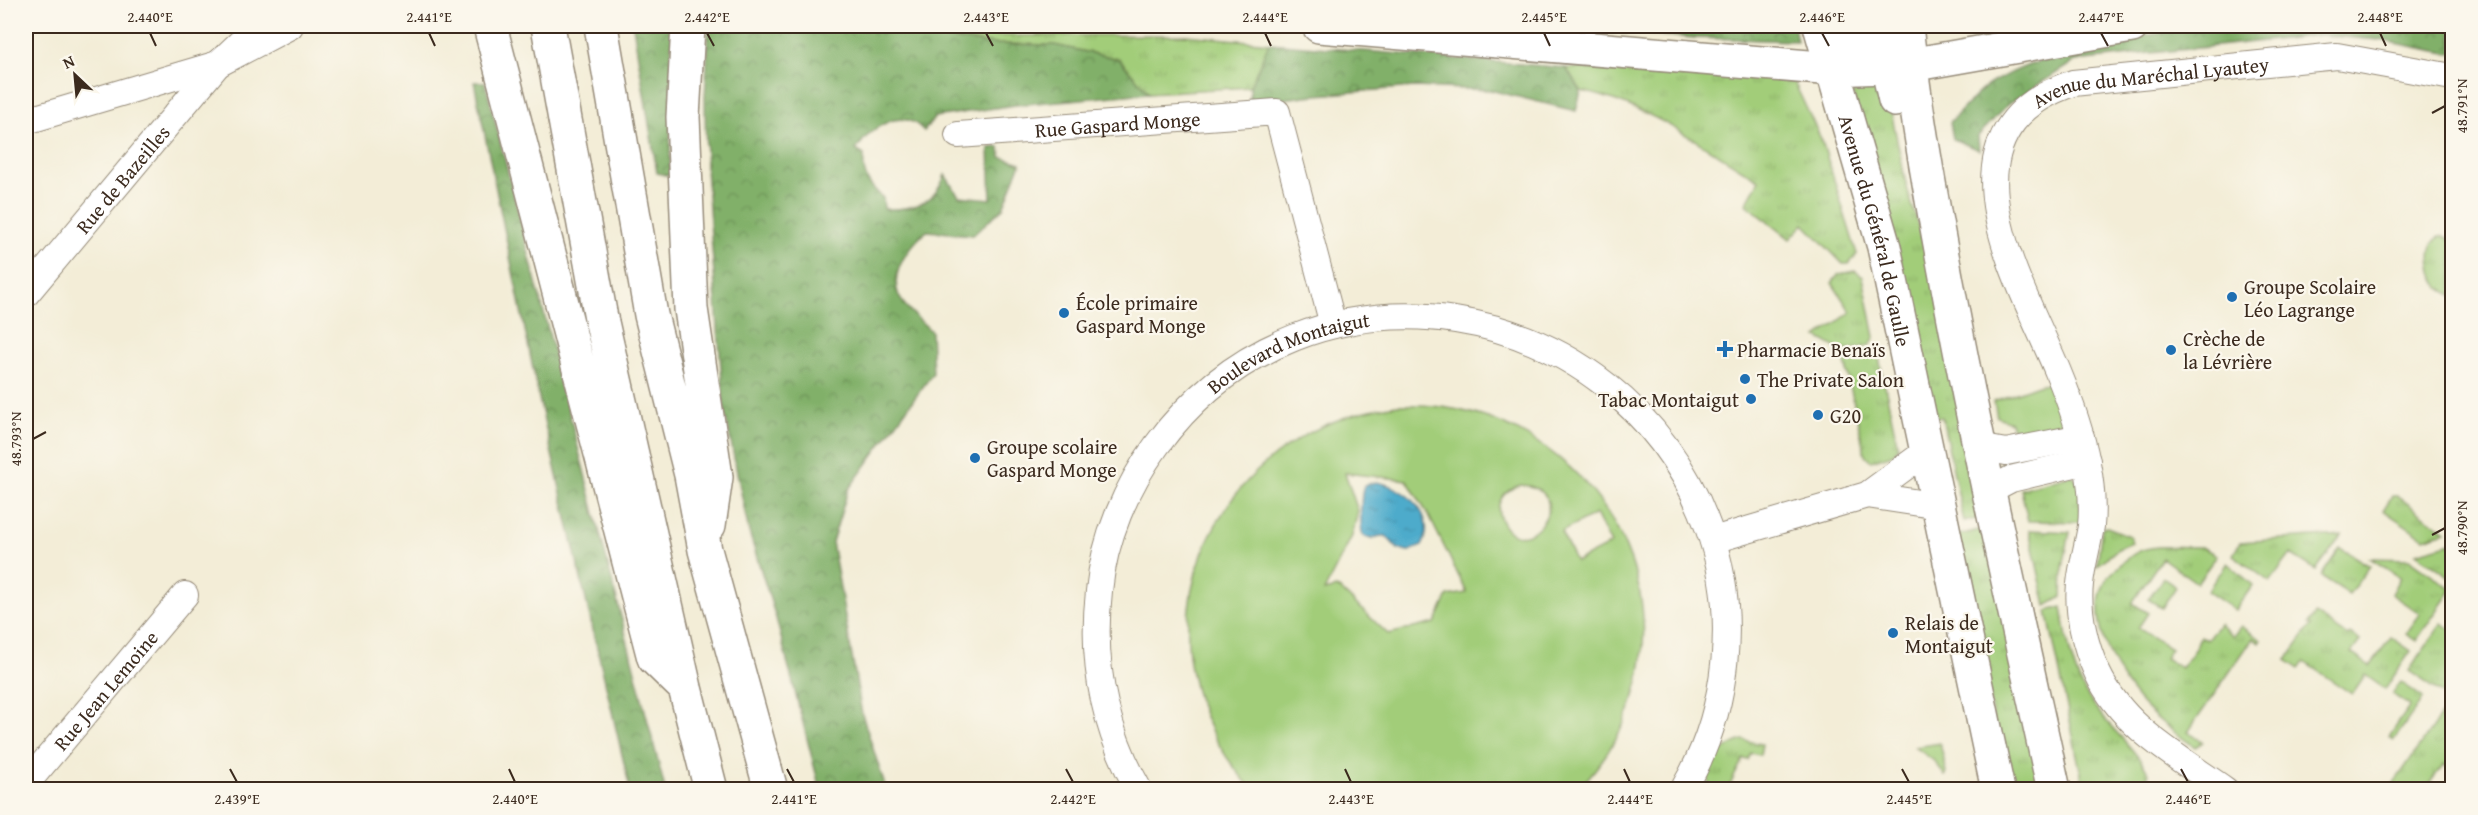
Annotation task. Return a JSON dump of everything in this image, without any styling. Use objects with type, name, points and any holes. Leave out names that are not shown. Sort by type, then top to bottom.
[{"type":"main road","points":[[490,26],[654,658],[685,688]]},
{"type":"main road","points":[[548,26],[601,318],[685,688],[711,789]]},
{"type":"main road","points":[[601,26],[651,315],[691,475],[705,550],[771,789]]},
{"type":"main road","points":[[688,26],[683,117],[691,309],[716,477],[705,550]]},
{"type":"main road","points":[[1319,26],[1833,69],[1936,63],[2132,26]]},
{"type":"main road","name":"Avenue du Général de Gaulle","points":[[1820,26],[1884,247],[1998,789]]},
{"type":"main road","points":[[1852,26],[1888,66]]},
{"type":"main road","points":[[1878,26],[1888,66],[1930,195],[1978,447],[2054,789]]},
{"type":"main road","points":[[1888,66],[1906,26]]},
{"type":"street","name":"Rue de Bazeilles","points":[[26,294],[218,64],[258,26]]},
{"type":"street","points":[[26,121],[150,82],[218,64],[290,26]]},
{"type":"street","name":"Avenue du Maréchal Lyautey","points":[[2225,789],[2138,729],[2114,702],[2097,673],[2086,645],[2080,591],[2091,524],[2091,487],[2084,449],[2059,373],[2030,313],[2008,256],[1995,207],[1996,160],[2003,136],[2016,116],[2032,102],[2051,91],[2073,83],[2337,56],[2452,77]]},
{"type":"street","points":[[150,82],[164,90],[178,114]]},
{"type":"street","name":"Rue Gaspard Monge","points":[[958,135],[1277,112],[1333,325]]},
{"type":"street","name":"Boulevard Montaigut","points":[[1139,789],[1111,728],[1097,659],[1096,619],[1100,583],[1118,516],[1135,479],[1154,448],[1177,420],[1203,394],[1232,371],[1263,352],[1333,325],[1386,316],[1441,317],[1477,322],[1512,332],[1563,354],[1622,397],[1659,437],[1689,483],[1713,540],[1725,605],[1725,660],[1712,723],[1683,789]]},
{"type":"street","points":[[1978,447],[2006,452],[2084,449]]},
{"type":"street","points":[[1988,491],[2084,449]]},
{"type":"street","points":[[1713,540],[1867,495],[1927,451]]},
{"type":"street","points":[[1867,495],[1939,506]]},
{"type":"street","name":"Rue Jean Lemoine","points":[[26,784],[185,595]]},
{"type":"green space","points":[[633,26],[672,26],[670,176],[657,173]]},
{"type":"green space","points":[[709,26],[830,26],[995,44],[1054,45],[1119,59],[1149,93],[1015,105],[935,117],[924,131],[915,123],[896,120],[878,127],[856,150],[864,155],[865,174],[873,188],[883,198],[884,209],[904,208],[922,203],[935,193],[945,175],[959,196],[991,199],[989,148],[1000,147],[1001,157],[1021,163],[1003,208],[973,235],[927,231],[912,246],[900,264],[896,284],[898,294],[907,308],[931,331],[933,373],[848,490],[832,542],[862,714],[886,789],[820,789],[776,618],[749,532],[724,408],[706,168],[705,98]]},
{"type":"green space","points":[[1539,26],[1794,26],[1797,41],[1695,38]]},
{"type":"green space","points":[[1930,26],[2022,26],[1948,38],[1937,37]]},
{"type":"green space","points":[[2204,26],[2427,26],[2452,30],[2452,54],[2379,40],[2321,35],[2075,61],[2008,104],[1978,136],[1979,150],[1953,139],[1950,122],[1983,89],[2019,69],[2070,51],[2124,39]]},
{"type":"green space","points":[[1186,35],[1269,43],[1250,87],[1149,93],[1119,59],[1054,45],[995,44],[919,36]]},
{"type":"green space","points":[[1269,43],[1566,68],[1581,91],[1576,111],[1490,90],[1414,87],[1305,96],[1250,104],[1250,87]]},
{"type":"green space","points":[[1566,68],[1734,72],[1796,78],[1795,84],[1822,141],[1857,254],[1849,264],[1843,264],[1804,224],[1790,239],[1746,204],[1759,180],[1651,116],[1605,97],[1581,91]]},
{"type":"green space","points":[[474,82],[485,82],[665,789],[630,789],[540,403]]},
{"type":"green space","points":[[1850,82],[1885,82],[1907,188],[1934,278],[1984,517],[1964,522],[1942,417],[1931,419]]},
{"type":"green space","points":[[2443,236],[2452,240],[2452,296],[2437,283],[2432,271],[2431,249],[2433,243]]},
{"type":"green space","points":[[1855,271],[1863,277],[1875,337],[1869,346],[1842,351],[1817,337],[1851,312],[1832,283],[1839,274]]},
{"type":"green space","points":[[1872,353],[1879,358],[1898,447],[1893,454],[1871,461],[1865,455],[1845,362],[1848,358]]},
{"type":"green space","points":[[2041,384],[2053,384],[2065,421],[2060,432],[2017,445],[2011,422],[1997,417],[1994,401]]},
{"type":"green space","points":[[1397,405],[1471,413],[1534,440],[1585,483],[1621,537],[1641,598],[1641,663],[1621,728],[1578,789],[1252,789],[1212,732],[1192,672],[1189,611],[1203,553],[1232,500],[1275,456],[1330,423]],"holes":[[[1345,473],[1407,480],[1429,516],[1467,593],[1448,596],[1435,623],[1388,634],[1341,590],[1336,588],[1324,591],[1352,536],[1358,511]],[[1521,485],[1539,490],[1547,499],[1548,511],[1533,531],[1522,535],[1511,532],[1501,520],[1498,508],[1506,493]],[[1596,514],[1611,544],[1576,562],[1561,532]]]},
{"type":"green space","points":[[2071,475],[2080,483],[2081,522],[2028,521],[2021,489]]},
{"type":"green space","points":[[2392,496],[2397,496],[2446,531],[2424,538],[2383,510]]},
{"type":"green space","points":[[2107,527],[2130,536],[2132,543],[2118,549],[2097,566],[2102,528]]},
{"type":"green space","points":[[1986,528],[2042,789],[2008,789],[1955,536]]},
{"type":"green space","points":[[2029,530],[2070,532],[2063,567],[2062,597],[2046,606]]},
{"type":"green space","points":[[2342,535],[2316,570],[2291,554],[2270,582],[2233,555],[2240,542]]},
{"type":"green space","points":[[2452,543],[2452,578],[2416,553]]},
{"type":"green space","points":[[2174,546],[2201,547],[2217,555],[2197,583],[2162,558],[2132,603],[2148,613],[2138,628],[2171,649],[2165,658],[2181,668],[2196,647],[2200,636],[2207,640],[2219,624],[2233,636],[2241,626],[2262,640],[2260,642],[2253,638],[2188,732],[2203,742],[2195,747],[2167,727],[2142,704],[2131,690],[2111,656],[2099,619],[2100,600],[2105,584],[2126,560],[2146,549]]},
{"type":"green space","points":[[2340,548],[2370,566],[2349,594],[2321,576]]},
{"type":"green space","points":[[2370,558],[2409,559],[2452,589],[2416,641],[2406,634],[2420,614],[2391,594],[2400,577]]},
{"type":"green space","points":[[2227,563],[2253,585],[2235,610],[2207,591]]},
{"type":"green space","points":[[2163,578],[2176,587],[2162,608],[2148,599]]},
{"type":"green space","points":[[2062,607],[2069,648],[2083,688],[2090,700],[2142,762],[2149,773],[2145,785],[2130,789],[2084,789],[2047,611]]},
{"type":"green space","points":[[2315,614],[2348,636],[2350,634],[2360,641],[2351,653],[2370,666],[2391,637],[2411,651],[2385,689],[2365,675],[2352,694],[2304,662],[2299,669],[2286,660],[2311,626],[2308,624]]},
{"type":"green space","points":[[2442,623],[2452,630],[2452,700],[2409,671]]},
{"type":"green space","points":[[2401,682],[2423,698],[2394,740],[2389,737],[2410,706],[2392,694]]},
{"type":"green space","points":[[2443,712],[2452,719],[2452,770],[2444,764],[2428,785],[2433,789],[2390,789]]},
{"type":"green space","points":[[1743,740],[1762,744],[1760,755],[1751,753],[1748,760],[1743,759],[1728,789],[1711,789],[1708,772],[1715,758],[1728,747]]},
{"type":"green space","points":[[1940,743],[1947,773],[1945,776],[1934,761],[1915,747]]},
{"type":"water","points":[[1375,482],[1397,489],[1415,503],[1426,523],[1426,534],[1422,546],[1407,552],[1398,549],[1386,536],[1366,538],[1364,536],[1361,520],[1363,489],[1364,486]]},
{"type":"place","name":"Groupe Scolaire Léo Lagrange","points":[[2232,297]]},
{"type":"place","name":"École primaire Gaspard Monge","points":[[1064,313]]},
{"type":"place","name":"Pharmacie Benaïs","points":[[1725,349]]},
{"type":"place","name":"Crèche de la Lévrière","points":[[2171,350]]},
{"type":"place","name":"The Private Salon","points":[[1745,379]]},
{"type":"place","name":"Tabac Montaigut","points":[[1751,399]]},
{"type":"place","name":"G20","points":[[1818,415]]},
{"type":"place","name":"Groupe scolaire Gaspard Monge","points":[[975,458]]},
{"type":"place","name":"Relais de Montaigut","points":[[1893,633]]}]
